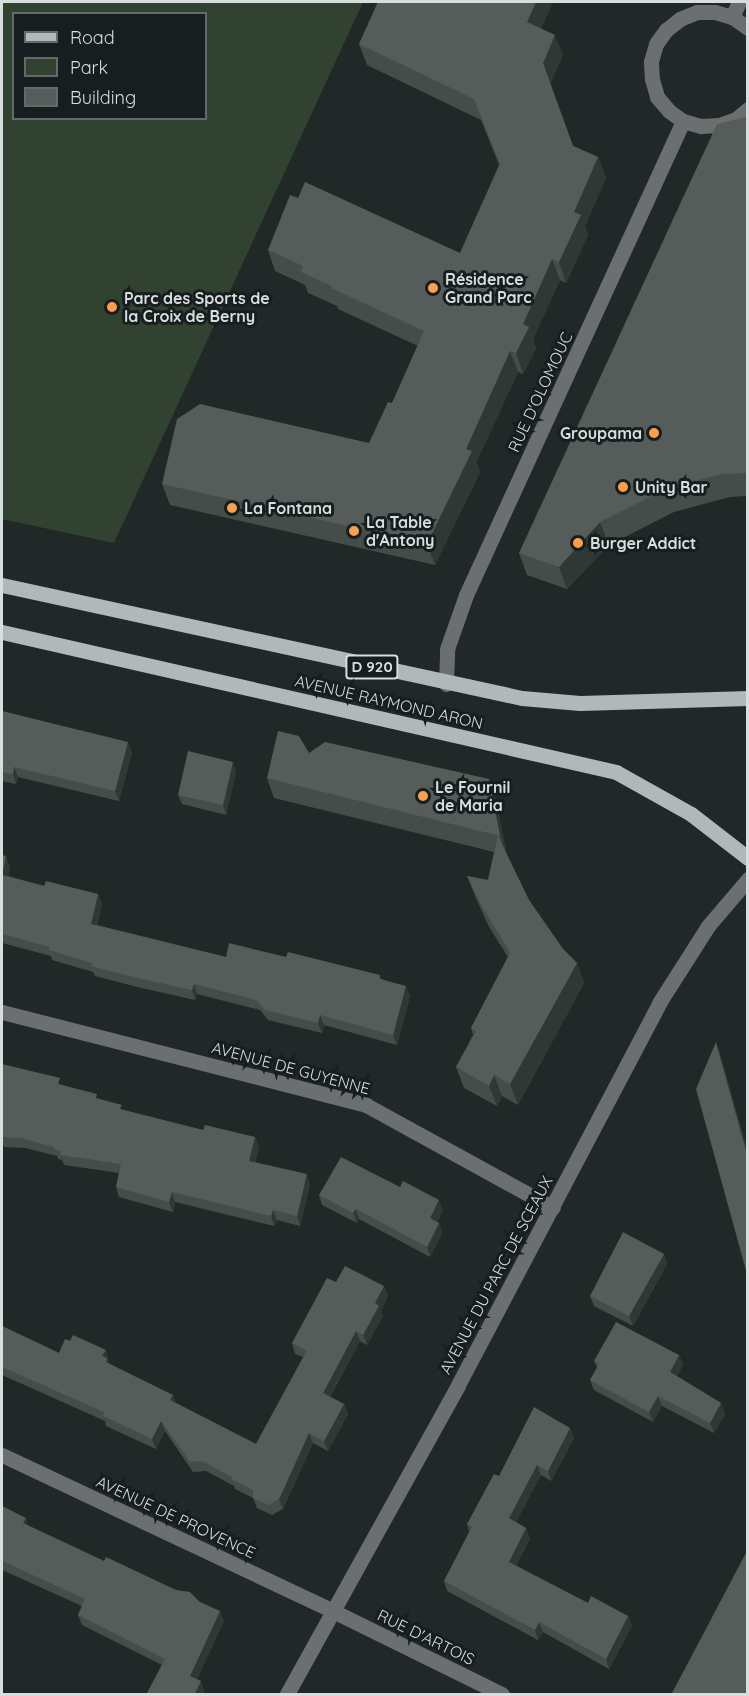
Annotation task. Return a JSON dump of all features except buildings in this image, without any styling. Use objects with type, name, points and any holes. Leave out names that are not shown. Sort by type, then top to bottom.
[{"type":"main road","name":"AVENUE RAYMOND ARON","points":[[2,585],[446,684],[522,698],[580,703],[747,698]]},
{"type":"main road","name":"AVENUE RAYMOND ARON","points":[[2,632],[616,772],[691,814],[747,858]]},
{"type":"street","points":[[732,17],[739,2]]},
{"type":"street","points":[[747,28],[732,17],[715,12],[688,15],[666,30],[656,44],[651,62],[651,80],[657,97],[669,111],[683,121],[701,126],[719,125],[736,119],[747,110]]},
{"type":"street","name":"RUE D'OLOMOUC","points":[[446,684],[447,649],[466,595],[683,121]]},
{"type":"street","name":"AVENUE DU PARC DE SCEAUX","points":[[287,1695],[335,1612],[553,1208],[659,1003],[708,926],[747,879]]},
{"type":"street","name":"AVENUE DE GUYENNE","points":[[2,1012],[366,1105],[553,1208]]},
{"type":"street","name":"AVENUE DE PROVENCE","points":[[2,1455],[335,1612]]},
{"type":"street","name":"RUE D'ARTOIS","points":[[335,1612],[502,1695]]},
{"type":"green space","name":"Parc des Sports de la Croix de Berny","points":[[2,2],[363,2],[114,543],[2,519]]},
{"type":"place","name":"Résidence Grand Parc","points":[[433,288]]},
{"type":"place","name":"Parc des Sports de la Croix de Berny","points":[[112,307]]},
{"type":"place","name":"Groupama","points":[[654,433]]},
{"type":"place","name":"Unity Bar","points":[[623,487]]},
{"type":"place","name":"La Fontana","points":[[232,508]]},
{"type":"place","name":"La Table d'Antony","points":[[354,531]]},
{"type":"place","name":"Burger Addict","points":[[578,543]]},
{"type":"place","name":"Le Fournil de Maria","points":[[423,796]]}]
